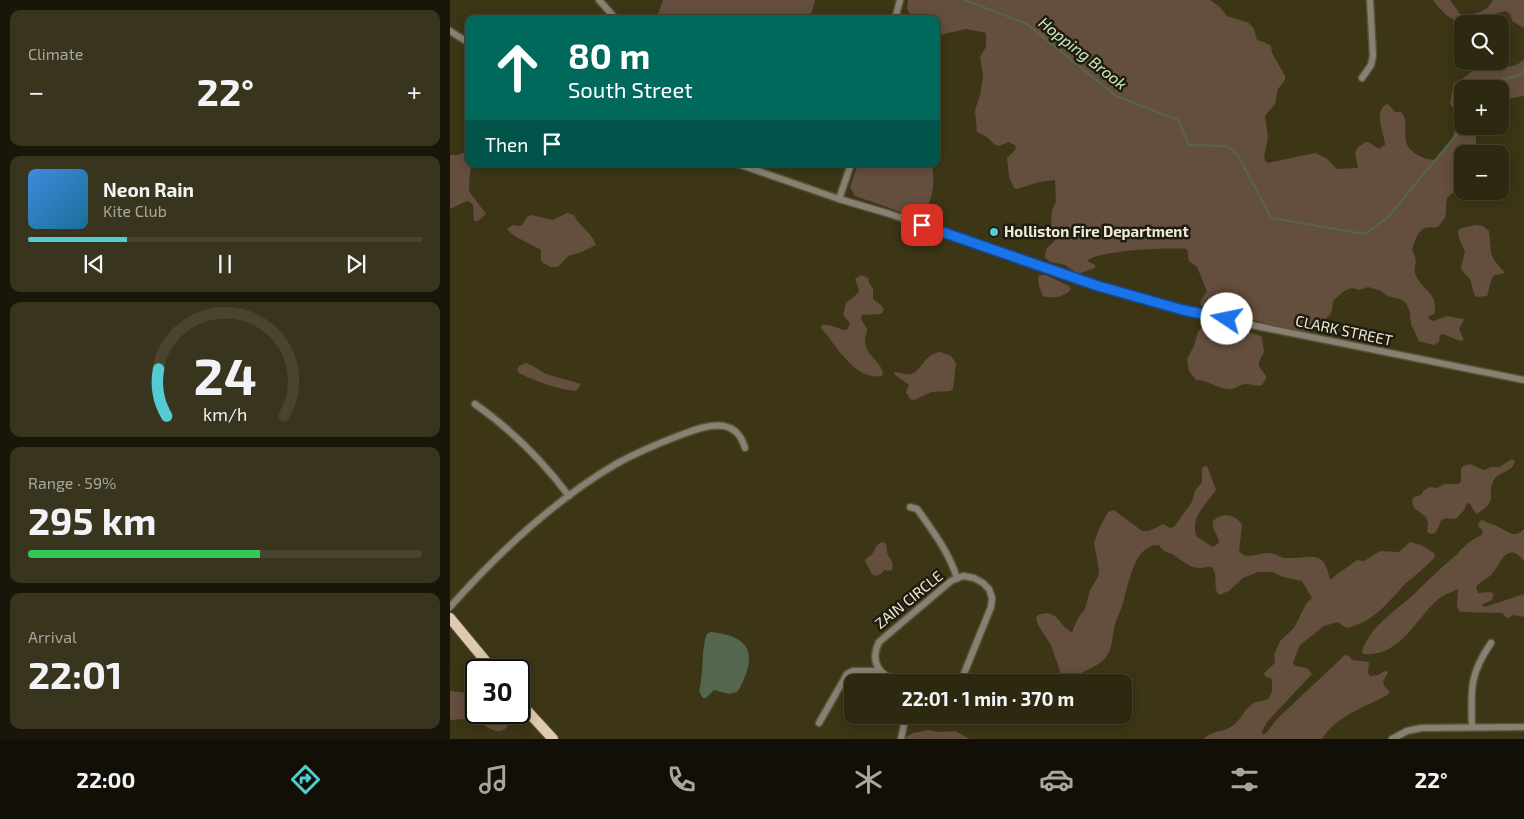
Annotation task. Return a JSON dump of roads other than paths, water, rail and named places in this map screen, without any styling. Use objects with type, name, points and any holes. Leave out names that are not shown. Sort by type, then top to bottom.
[{"type":"main road","points":[[450,618],[484,659]]},
{"type":"main road","points":[[530,714],[553,739]]},
{"type":"street","points":[[599,0],[612,15]]},
{"type":"street","points":[[896,15],[900,0]]},
{"type":"street","points":[[1362,78],[1373,56],[1370,0]]},
{"type":"street","points":[[450,32],[465,41]]},
{"type":"street","name":"CLARK STREET","points":[[747,167],[1098,286],[1160,304],[1217,318],[1524,380]]},
{"type":"street","points":[[839,199],[850,167]]},
{"type":"street","points":[[475,404],[506,427],[522,442],[570,496]]},
{"type":"street","points":[[450,607],[504,550],[570,496],[624,460],[702,426],[715,424],[739,435],[745,448]]},
{"type":"street","name":"ZAIN CIRCLE","points":[[910,507],[917,509],[945,549],[957,578]]},
{"type":"street","name":"ZAIN CIRCLE","points":[[880,671],[876,663],[875,652],[882,637],[948,583],[966,576],[980,581],[989,589],[992,601],[990,612],[964,674]]},
{"type":"street","points":[[1472,727],[1474,674],[1491,643]]},
{"type":"street","points":[[820,723],[847,674],[853,671],[880,671],[883,674]]},
{"type":"street","points":[[900,739],[904,724]]},
{"type":"street","points":[[1392,739],[1407,731],[1421,728],[1524,728]]},
{"type":"waterway","name":"Hopping Brook","points":[[965,0],[1027,24],[1116,96],[1178,120],[1189,145],[1227,146],[1238,155],[1271,218],[1365,234],[1388,217],[1456,135]]},
{"type":"waterway","name":"Hopping Brook","points":[[1502,80],[1522,74],[1524,69]]},
{"type":"place","name":"Holliston Fire Department","points":[[994,232]]}]
